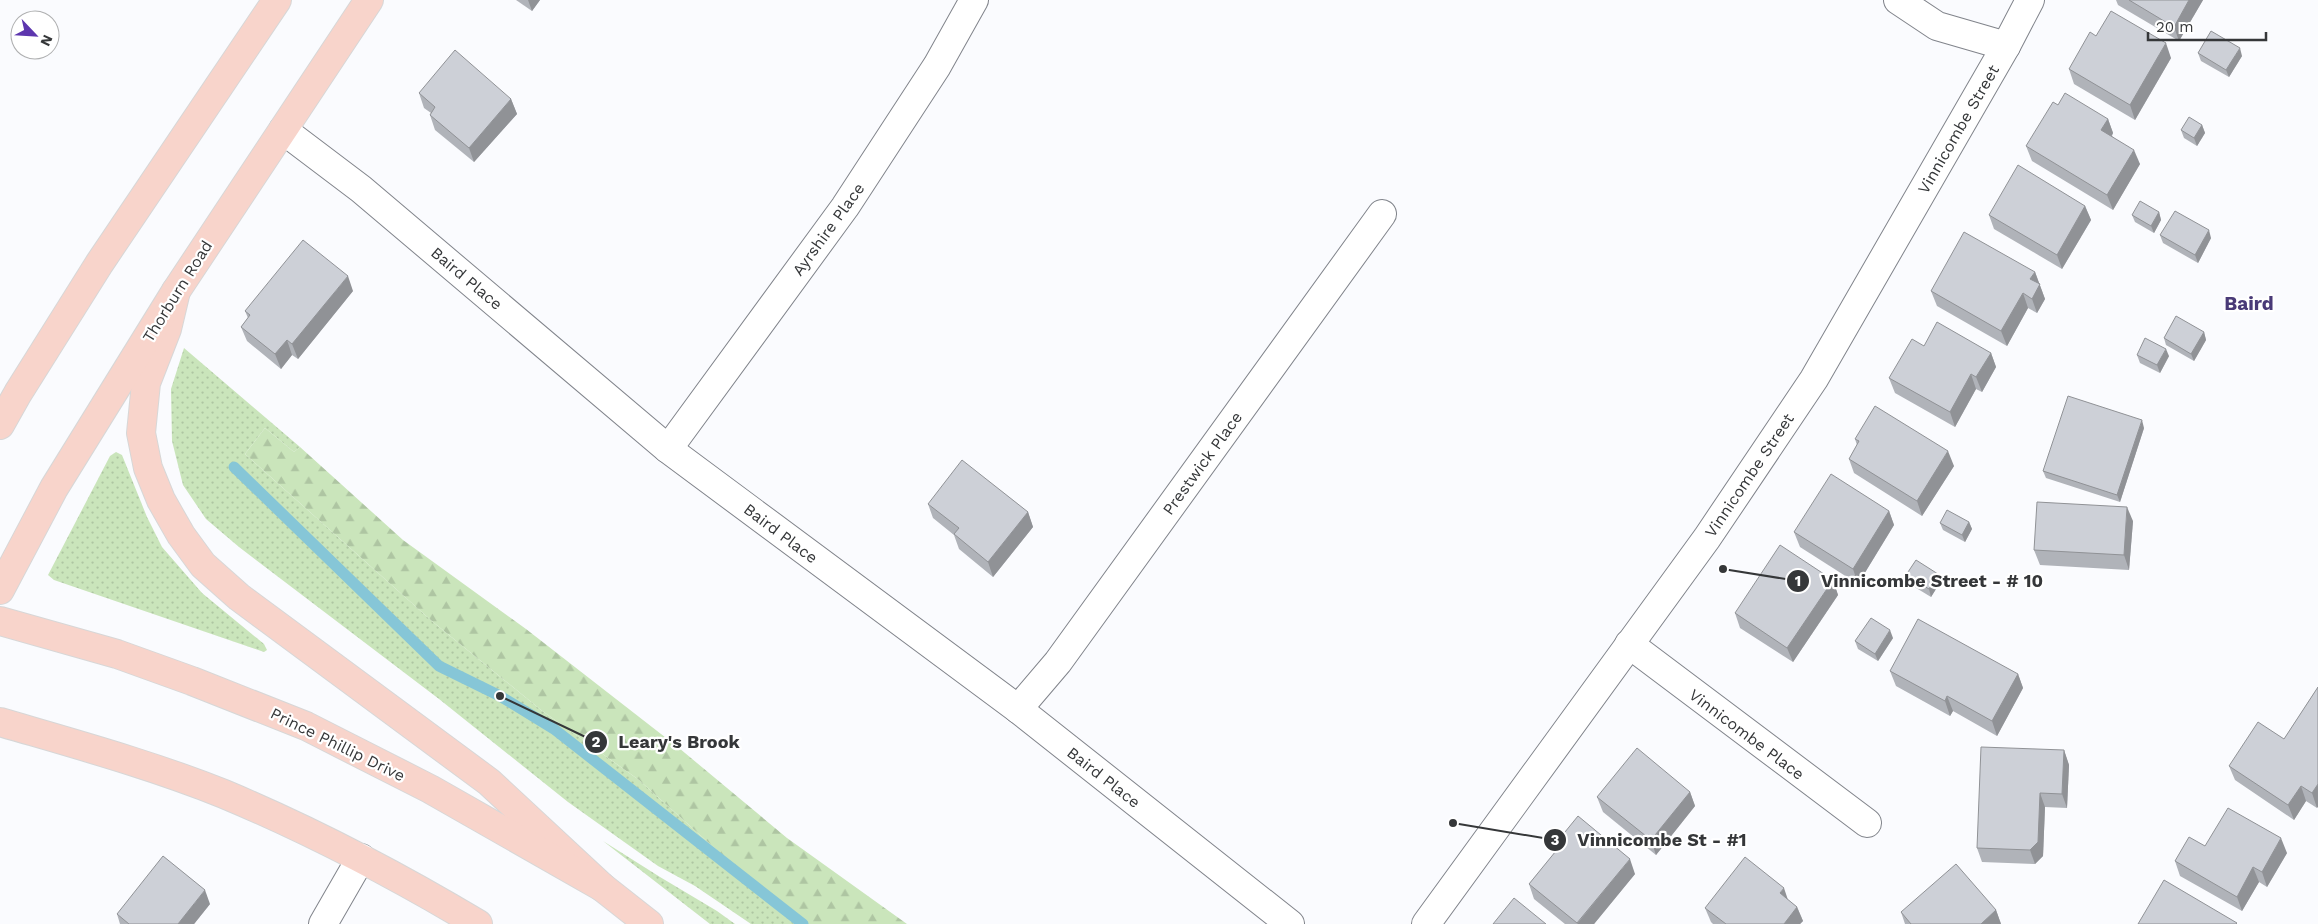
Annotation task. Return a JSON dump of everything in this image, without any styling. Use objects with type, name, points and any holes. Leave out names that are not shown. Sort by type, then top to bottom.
[{"type":"main road","points":[[0,425],[18,393],[110,249],[277,0]]},
{"type":"main road","name":"Thorburn Road","points":[[0,590],[54,488],[176,291],[370,0]]},
{"type":"main road","points":[[176,291],[166,329],[146,383],[141,433],[148,468],[161,500],[181,536],[203,565],[238,597],[489,782],[602,888]]},
{"type":"main road","name":"Prince Phillip Drive","points":[[0,621],[116,654],[192,681],[306,726],[430,789],[602,888],[649,924]]},
{"type":"main road","points":[[0,722],[103,753],[222,794],[292,824],[361,858],[478,924]]},
{"type":"street","name":"Ayrshire Place","points":[[668,449],[845,207],[932,74],[974,0]]},
{"type":"street","points":[[1898,0],[1937,26],[2006,46]]},
{"type":"street","name":"Vinnicombe Street","points":[[1426,924],[1707,538],[1814,379],[2006,46],[2030,0]]},
{"type":"street","name":"Baird Place","points":[[283,130],[361,189],[668,449],[1018,709],[1290,924]]},
{"type":"street","name":"Prestwick Place","points":[[1018,709],[1058,662],[1382,214]]},
{"type":"street","name":"Vinnicombe Place","points":[[1629,644],[1867,823]]},
{"type":"street","points":[[323,924],[361,858]]},
{"type":"green space","points":[[184,348],[300,447],[294,452],[265,428],[245,454],[433,622],[541,710],[639,780],[799,924],[751,924],[695,886],[658,866],[568,802],[439,699],[239,547],[206,519],[183,485],[172,441],[171,389]]},
{"type":"green space","points":[[265,428],[294,452],[300,447],[403,540],[526,629],[679,748],[787,838],[907,924],[799,924],[639,780],[541,710],[433,622],[245,454]]},
{"type":"green space","points":[[116,452],[122,455],[147,517],[162,547],[202,593],[264,644],[267,650],[264,652],[54,580],[48,575],[110,456]]},
{"type":"green space","points":[[603,841],[717,911],[735,924],[710,924]]},
{"type":"building","points":[[2129,0],[2189,0],[2174,27]]},
{"type":"building","points":[[2111,11],[2166,43],[2130,105],[2069,69],[2090,32],[2096,36]]},
{"type":"building","points":[[2211,31],[2240,48],[2226,70],[2198,53]]},
{"type":"building","points":[[455,50],[511,99],[469,148],[430,115],[435,107],[419,93]]},
{"type":"building","points":[[2065,93],[2108,119],[2101,130],[2134,150],[2107,195],[2026,146],[2053,102],[2058,105]]},
{"type":"building","points":[[2189,117],[2202,125],[2194,138],[2181,130]]},
{"type":"building","points":[[2018,165],[2085,206],[2057,255],[1989,215]]},
{"type":"building","points":[[2140,201],[2159,212],[2151,226],[2132,215]]},
{"type":"building","points":[[2175,211],[2209,230],[2195,255],[2160,235]]},
{"type":"building","points":[[1964,232],[2035,272],[2030,279],[2040,284],[2032,299],[2023,293],[2001,331],[1931,291]]},
{"type":"building","points":[[303,240],[348,276],[292,344],[287,340],[275,354],[241,327],[250,315],[245,311]]},
{"type":"building","points":[[2176,316],[2204,332],[2191,354],[2164,338]]},
{"type":"building","points":[[1937,322],[1991,353],[1976,377],[1971,374],[1950,412],[1889,378],[1912,339],[1924,346]]},
{"type":"building","points":[[2145,338],[2166,349],[2157,365],[2137,355]]},
{"type":"building","points":[[2068,396],[2142,420],[2117,495],[2043,471]]},
{"type":"building","points":[[1875,406],[1948,451],[1917,501],[1849,459],[1859,441],[1855,439]]},
{"type":"building","points":[[962,460],[1028,512],[988,562],[954,534],[959,528],[928,504]]},
{"type":"building","points":[[1831,474],[1889,511],[1853,569],[1794,532]]},
{"type":"building","points":[[2037,502],[2127,507],[2124,555],[2034,550]]},
{"type":"building","points":[[1947,510],[1969,522],[1962,535],[1940,523]]},
{"type":"building","points":[[1780,545],[1833,580],[1787,648],[1735,613]]},
{"type":"building","points":[[1916,560],[1938,574],[1929,589],[1906,575]]},
{"type":"building","points":[[1871,618],[1890,630],[1875,654],[1855,641]]},
{"type":"building","points":[[1918,619],[2018,674],[1992,721],[1947,696],[1945,701],[1890,671]]},
{"type":"building","points":[[2318,687],[2318,784],[2312,793],[2301,786],[2288,805],[2229,766],[2258,722],[2284,739]]},
{"type":"building","points":[[1981,747],[2064,750],[2062,794],[2040,793],[2038,842],[2030,850],[1977,848]]},
{"type":"building","points":[[1637,748],[1690,792],[1651,840],[1597,797]]},
{"type":"building","points":[[2228,808],[2281,838],[2262,872],[2253,867],[2237,897],[2175,861],[2189,837],[2205,846]]},
{"type":"building","points":[[1578,816],[1630,859],[1577,923],[1529,884],[1560,846],[1556,843]]},
{"type":"building","points":[[163,856],[205,890],[178,924],[129,924],[117,914]]},
{"type":"building","points":[[1745,857],[1784,888],[1780,893],[1797,907],[1784,924],[1726,924],[1705,908]]},
{"type":"building","points":[[1956,864],[1996,910],[1981,924],[1911,924],[1901,912]]},
{"type":"building","points":[[2164,880],[2237,923],[2138,924]]},
{"type":"building","points":[[1514,898],[1546,924],[1493,924]]},
{"type":"waterway","points":[[234,467],[439,666],[500,696],[554,729],[803,924]]},
{"type":"place","name":"Vinnicombe Street - # 10","points":[[1723,569]]},
{"type":"place","name":"Leary's Brook","points":[[500,696]]},
{"type":"place","name":"Vinnicombe St - #1","points":[[1453,823]]},
{"type":"district","name":"Baird","points":[[2249,303]]}]
